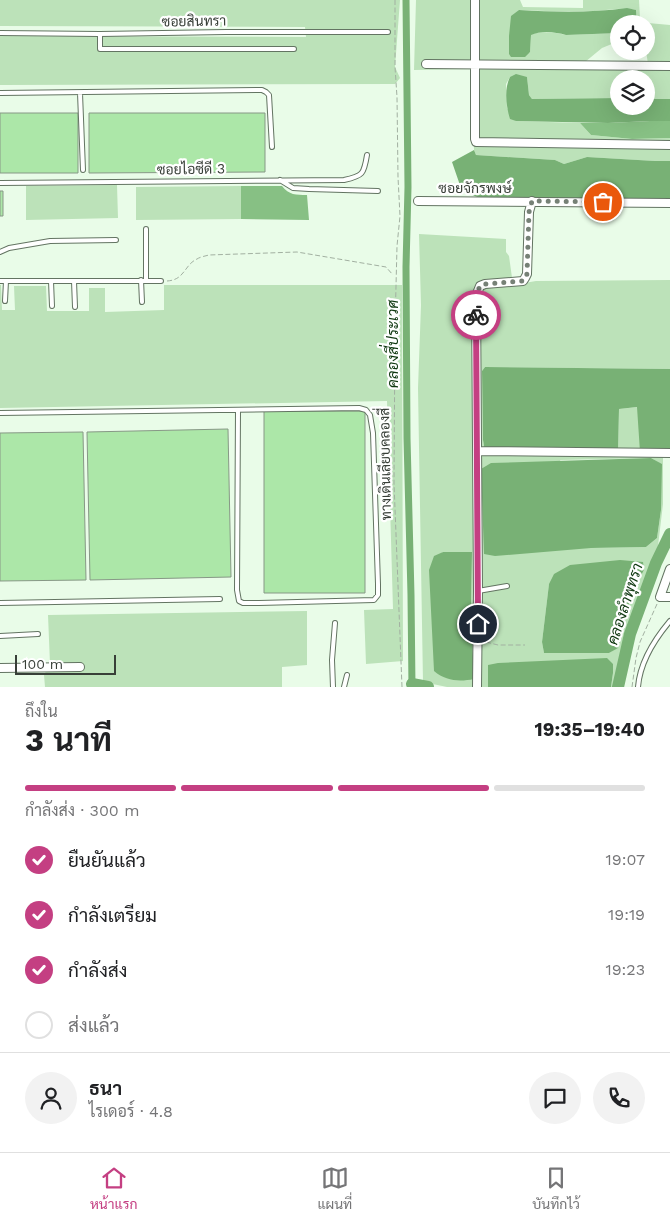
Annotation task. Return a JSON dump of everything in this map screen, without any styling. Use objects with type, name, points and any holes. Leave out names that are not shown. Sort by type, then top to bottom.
[{"type":"street","points":[[475,0],[476,142],[670,145]]},
{"type":"street","points":[[426,64],[670,66]]},
{"type":"street","name":"ซอยจักรพงษ์","points":[[418,200],[670,203]]},
{"type":"street","name":"ซอยจักรพงษ์","points":[[477,687],[478,451],[476,296],[480,286],[485,284],[523,281],[525,278],[527,274],[529,212],[532,201]]},
{"type":"street","points":[[478,451],[670,453]]},
{"type":"street","points":[[670,569],[660,597],[670,597]]},
{"type":"street","points":[[0,668],[80,667]]},
{"type":"lane","name":"ซอยสินทรา","points":[[0,32],[100,34],[388,32]]},
{"type":"lane","points":[[100,34],[100,49],[294,48]]},
{"type":"lane","points":[[0,93],[262,90],[269,95],[272,147]]},
{"type":"lane","points":[[80,93],[83,170]]},
{"type":"lane","name":"ซอยไอซีดี 3","points":[[0,182],[344,180],[357,177],[364,170],[367,155]]},
{"type":"lane","points":[[280,180],[293,188],[378,191]]},
{"type":"lane","points":[[142,302],[146,229]]},
{"type":"lane","points":[[0,252],[9,248],[50,241],[116,240]]},
{"type":"lane","points":[[0,281],[161,281]]},
{"type":"lane","points":[[5,301],[6,281]]},
{"type":"lane","points":[[51,281],[52,306]]},
{"type":"lane","points":[[74,281],[75,307]]},
{"type":"lane","points":[[0,413],[359,408],[366,410],[370,415],[373,433],[378,584],[378,595],[374,600],[259,604],[243,603],[239,600],[237,590],[238,410]]},
{"type":"lane","points":[[478,591],[507,586]]},
{"type":"lane","points":[[0,603],[220,599]]},
{"type":"lane","points":[[638,687],[639,676],[651,646],[670,621]]},
{"type":"lane","points":[[333,687],[332,660],[335,622]]},
{"type":"lane","points":[[0,636],[38,634]]},
{"type":"lane","points":[[344,687],[347,676]]},
{"type":"path","name":"ทางเดินเลียบคลองสี่","points":[[395,0],[395,68],[400,216],[397,246],[395,334],[394,483],[402,687]]},
{"type":"path","points":[[161,281],[180,277],[196,259],[209,255],[297,252],[386,267],[393,275]]},
{"type":"path","points":[[632,687],[640,642],[660,597]]},
{"type":"path","points":[[478,640],[498,645],[524,645]]},
{"type":"shaded area","points":[[0,0],[400,0],[395,67],[400,78],[395,84],[0,85],[0,36],[306,37],[305,27],[0,26]]},
{"type":"shaded area","points":[[416,0],[473,0],[474,69],[670,70],[670,99],[655,99],[655,70],[610,70],[610,98],[532,99],[529,95],[527,77],[510,77],[506,84],[507,108],[516,121],[580,123],[591,135],[632,139],[670,138],[670,161],[587,157],[564,164],[555,160],[476,155],[474,150],[473,69],[414,70]]},
{"type":"shaded area","points":[[479,0],[520,0],[523,7],[583,8],[583,0],[639,0],[640,15],[636,15],[636,10],[626,9],[594,11],[519,10],[509,54],[519,57],[530,52],[531,34],[544,32],[566,35],[610,33],[610,45],[602,48],[585,62],[478,62],[477,4]]},
{"type":"shaded area","points":[[655,24],[670,25],[670,64],[648,64],[647,60],[655,60]]},
{"type":"shaded area","points":[[670,121],[670,138],[632,139],[591,135],[580,123],[608,123]]},
{"type":"shaded area","points":[[117,185],[118,218],[26,220],[26,186]]},
{"type":"shaded area","points":[[241,186],[241,219],[136,220],[136,187]]},
{"type":"shaded area","points":[[241,186],[282,186],[293,194],[307,195],[309,220],[241,219]]},
{"type":"shaded area","points":[[419,234],[506,239],[506,252],[509,256],[513,285],[536,281],[670,280],[670,369],[485,367],[482,371],[483,440],[485,452],[618,452],[619,409],[638,407],[670,451],[670,457],[663,457],[663,504],[658,546],[616,687],[611,687],[613,673],[488,665],[488,687],[447,687],[423,682],[418,388],[421,305]],"holes":[[[651,458],[661,464],[661,510],[657,538],[646,547],[591,548],[560,460]],[[442,552],[472,552],[471,613],[474,678]],[[644,570],[631,595],[618,647],[609,653],[544,653],[542,642],[549,584]]]},
{"type":"shaded area","points":[[0,285],[2,310],[15,310],[14,286],[46,286],[47,311],[89,311],[89,288],[105,288],[105,312],[164,310],[164,285],[402,285],[403,661],[366,664],[364,610],[393,609],[387,401],[0,408]]},
{"type":"shaded area","points":[[307,611],[307,665],[282,667],[282,687],[45,687],[44,675],[50,664],[48,615]]},
{"type":"water","points":[[627,8],[636,10],[636,15],[610,15],[610,33],[566,35],[553,32],[539,32],[531,35],[530,52],[525,57],[511,57],[509,54],[511,16],[519,10],[600,11]]},
{"type":"water","points":[[516,74],[527,77],[529,95],[532,99],[610,98],[610,115],[655,115],[655,99],[670,99],[670,121],[608,123],[516,121],[510,119],[507,109],[507,87],[510,77]]},
{"type":"water","points":[[474,150],[476,155],[555,160],[564,164],[587,157],[670,161],[670,199],[480,198],[462,191],[452,162]]},
{"type":"water","points":[[485,367],[670,369],[670,451],[640,452],[637,407],[619,409],[618,452],[485,452],[483,440],[482,371]]},
{"type":"water","points":[[651,458],[662,464],[661,510],[657,538],[646,547],[591,548],[495,556],[484,554],[481,469],[491,463]]},
{"type":"water","points":[[443,552],[472,552],[471,613],[474,679],[453,680],[443,677],[434,671],[429,570],[434,556]]},
{"type":"water","points":[[620,560],[643,562],[644,570],[631,595],[618,648],[609,653],[544,653],[542,642],[549,584],[554,574],[570,565]]},
{"type":"water","points":[[607,658],[613,664],[611,687],[488,687],[488,665]]},
{"type":"building","points":[[0,113],[78,113],[78,173],[0,173]]},
{"type":"building","points":[[89,113],[265,113],[265,172],[89,173]]},
{"type":"building","points":[[0,191],[3,191],[3,216],[0,216]]},
{"type":"building","points":[[264,411],[365,411],[365,593],[264,593]]},
{"type":"building","points":[[228,429],[231,577],[90,580],[87,432]]},
{"type":"building","points":[[83,432],[86,580],[0,581],[0,433]]},
{"type":"waterway","name":"คลองสี่ประเวศ","points":[[406,0],[408,187],[406,267],[407,438],[412,687]]},
{"type":"waterway","name":"คลองลำพุทรา","points":[[618,687],[630,634],[656,563],[670,534]]},
{"type":"waterway","name":"คลองลำพุทรา","points":[[412,684],[428,687]]},
{"type":"way so far","points":[[476,315],[476,296],[480,286],[523,281],[527,274],[529,212],[532,201],[603,202]]},
{"type":"route","points":[[476,315],[478,624]]}]
